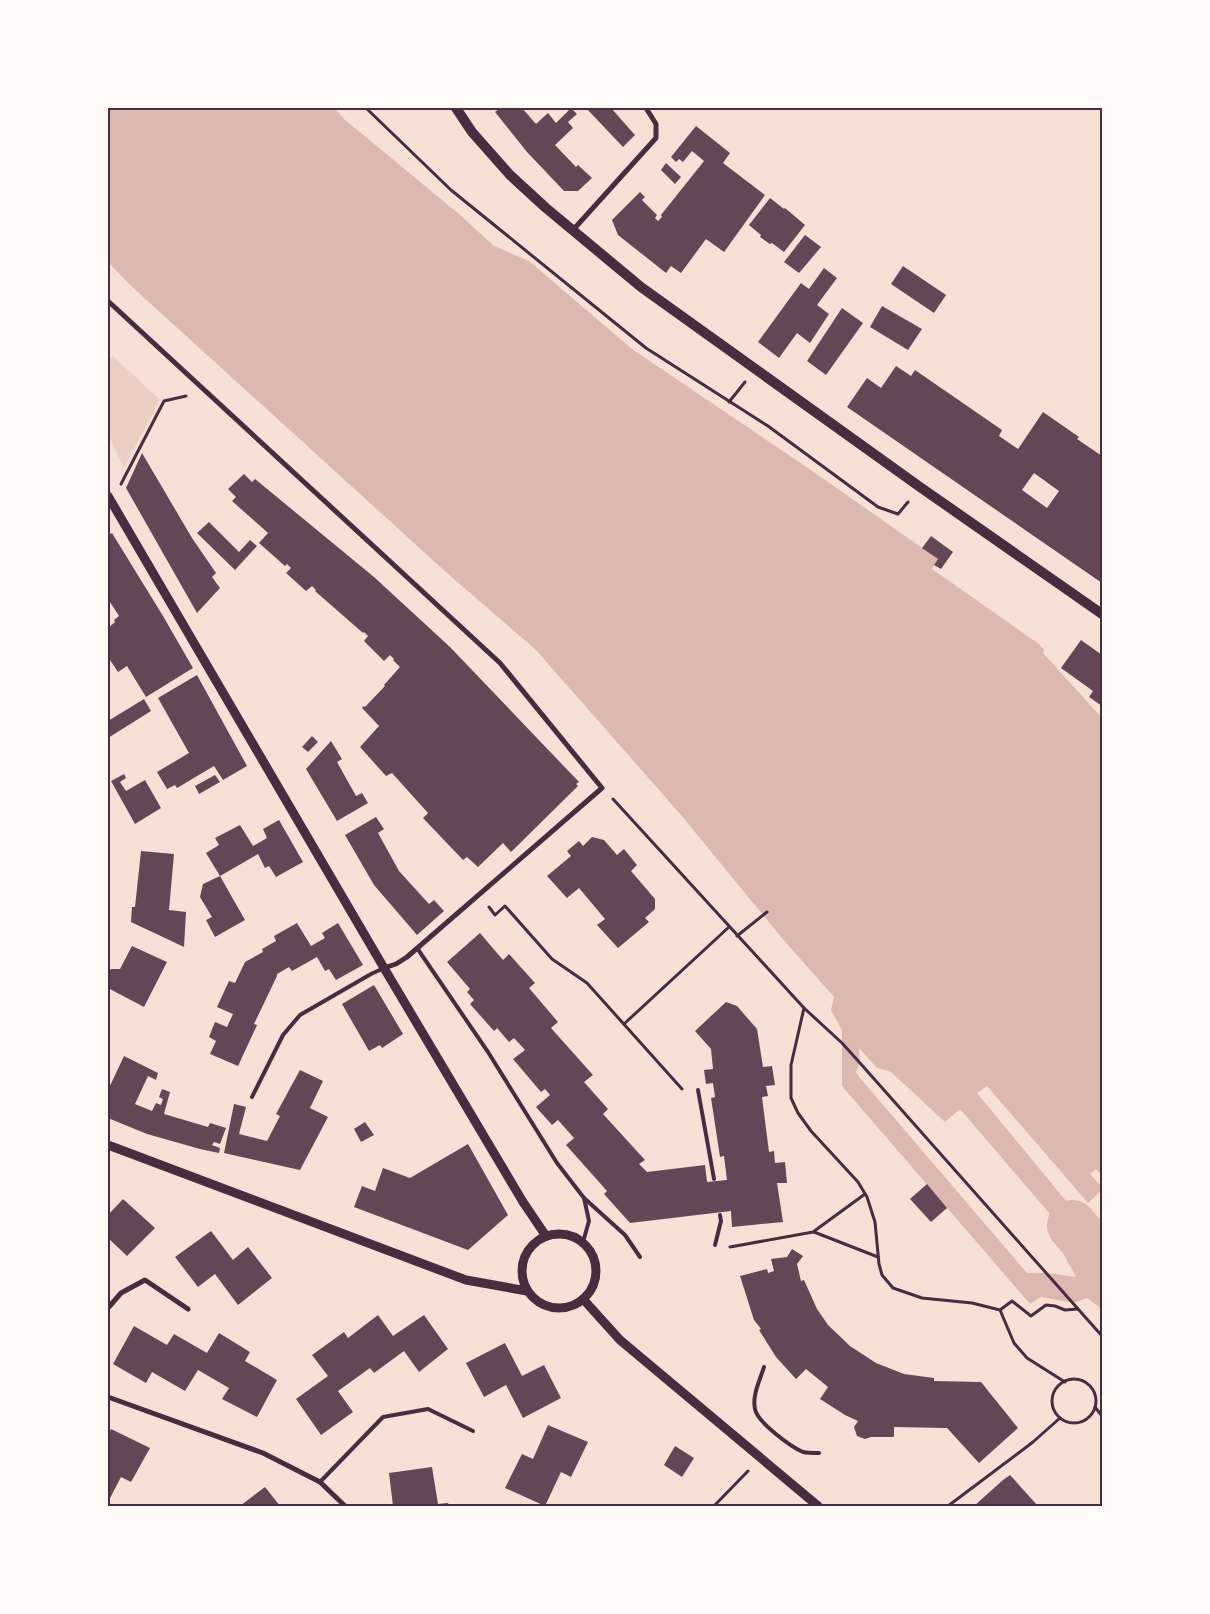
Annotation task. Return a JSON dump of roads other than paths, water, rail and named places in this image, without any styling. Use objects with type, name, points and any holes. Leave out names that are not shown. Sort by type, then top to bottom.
[{"type":"main road","points":[[456,108],[472,132],[510,175],[640,287],[1102,614]]},
{"type":"street","points":[[572,230],[656,138],[656,124],[646,108]]},
{"type":"street","points":[[108,301],[204,392],[500,664],[602,788],[417,948],[396,964],[384,968]]},
{"type":"street","points":[[108,498],[384,968],[523,1202],[546,1236]]},
{"type":"street","points":[[108,1145],[466,1280],[527,1291]]},
{"type":"street","points":[[558,1234],[571,1236],[583,1242],[591,1252],[596,1264],[596,1276],[592,1289],[573,1306],[560,1308],[547,1306],[536,1300],[527,1291],[522,1280],[521,1270],[529,1249],[536,1241],[546,1236],[558,1234]]},
{"type":"street","points":[[108,1308],[121,1293],[145,1280],[188,1309]]},
{"type":"street","points":[[583,1299],[620,1340],[818,1506]]},
{"type":"street","points":[[108,1397],[263,1453],[320,1482],[345,1506]]},
{"type":"lane","points":[[417,948],[488,1052],[556,1163],[584,1198],[625,1235],[640,1257]]},
{"type":"lane","points":[[252,1097],[283,1035],[300,1015],[384,968]]},
{"type":"lane","points":[[698,1090],[714,1179]]},
{"type":"lane","points":[[583,1242],[589,1221],[584,1198]]},
{"type":"lane","points":[[716,1245],[721,1221],[720,1215]]},
{"type":"lane","points":[[764,1367],[755,1393],[755,1410],[767,1426],[787,1443],[805,1452],[819,1453]]},
{"type":"lane","points":[[320,1482],[383,1417],[428,1409],[473,1431]]},
{"type":"waterway","points":[[1072,1225],[1102,1261]]}]
